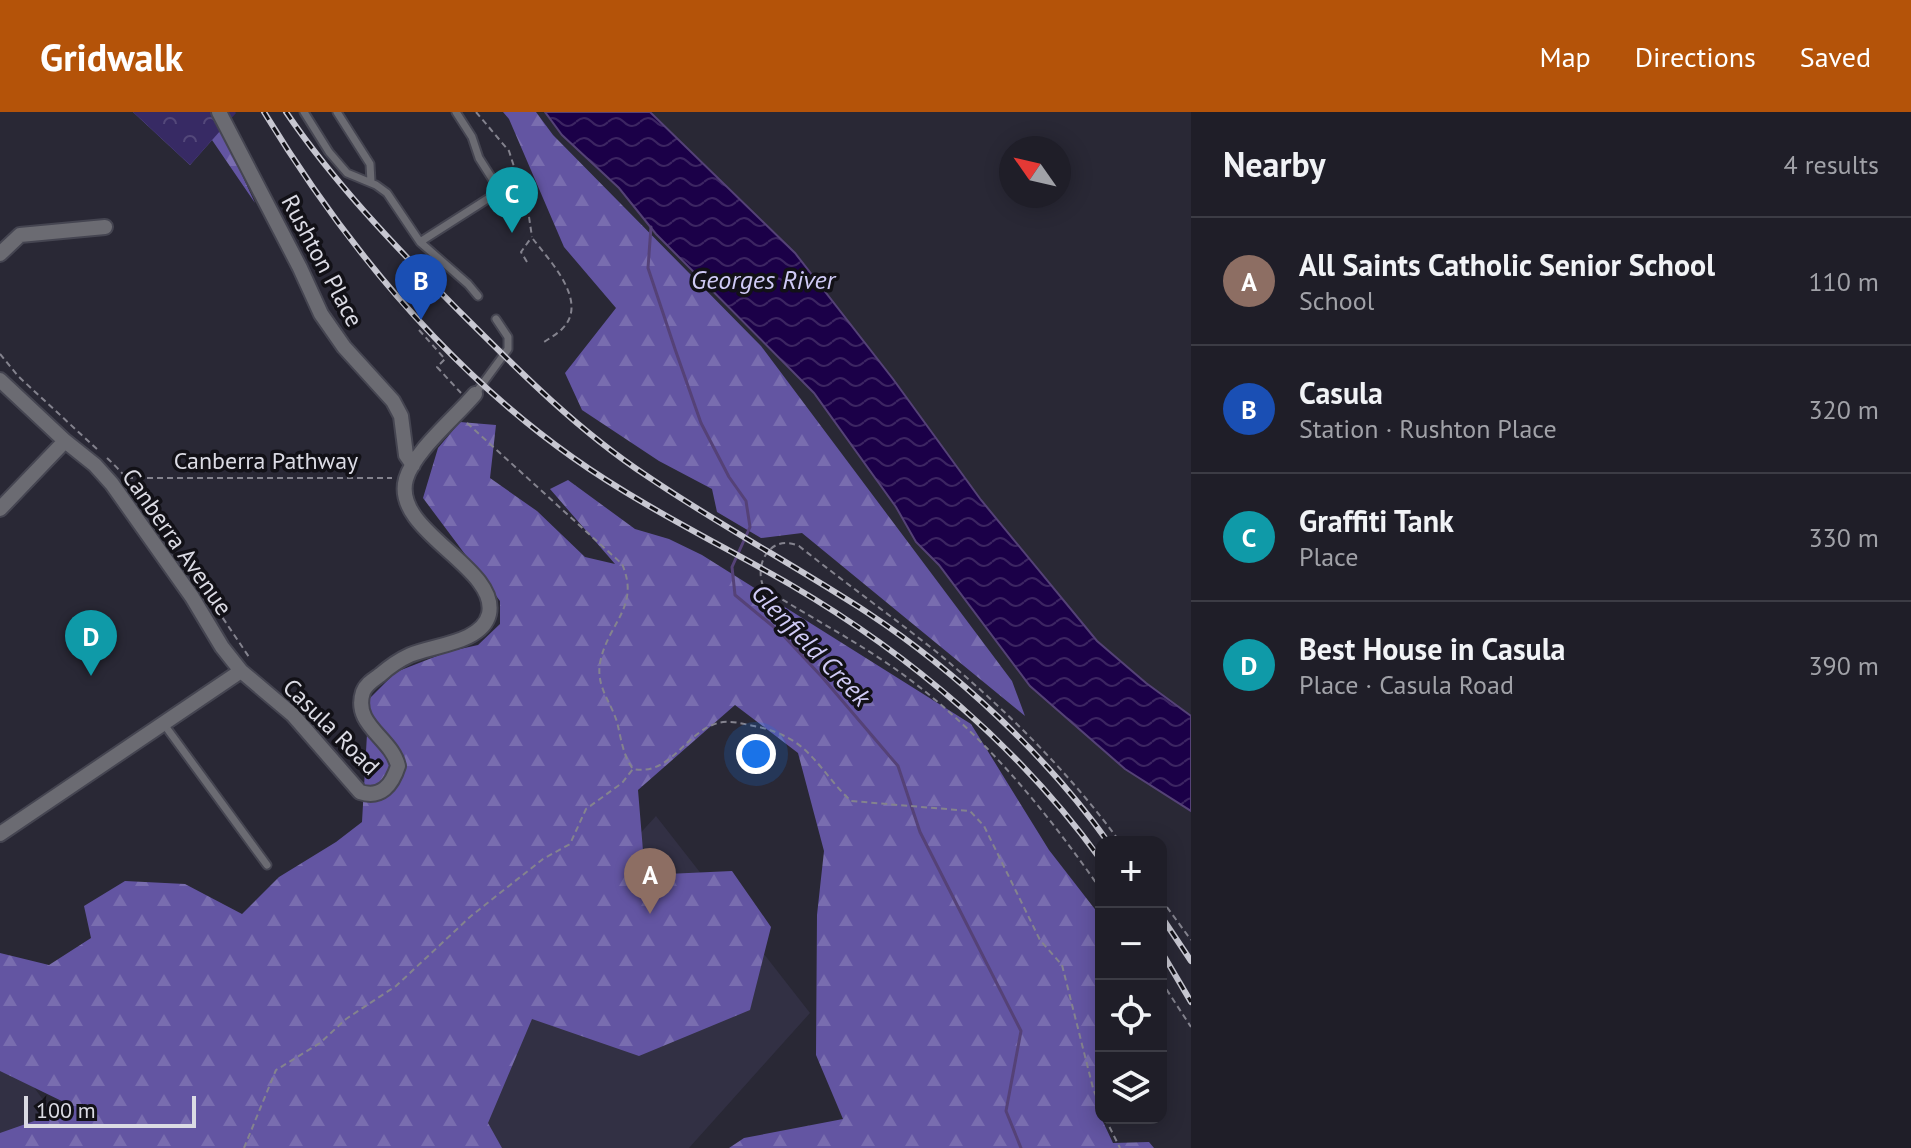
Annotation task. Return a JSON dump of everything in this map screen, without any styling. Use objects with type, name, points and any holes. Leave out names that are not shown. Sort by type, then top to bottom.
[{"type":"street","name":"Rushton Place","points":[[219,112],[321,314],[344,347],[393,401],[401,416],[406,455],[413,465]]},
{"type":"street","points":[[0,254],[20,235],[105,227]]},
{"type":"street","name":"Canberra Avenue","points":[[0,380],[112,484],[241,671]]},
{"type":"street","points":[[405,480],[413,465],[469,395]]},
{"type":"street","points":[[0,509],[65,441]]},
{"type":"street","name":"Casula Road","points":[[241,671],[293,715],[360,792],[377,794],[389,786],[397,769],[396,759],[362,713],[366,687],[401,659],[475,633],[489,611],[486,594],[474,578],[415,519],[405,495],[405,480]]},
{"type":"street","points":[[0,834],[241,671]]},
{"type":"lane","points":[[304,112],[329,152],[347,173],[371,182],[387,193],[420,242],[478,296]]},
{"type":"lane","points":[[337,112],[370,164],[371,182]]},
{"type":"lane","points":[[420,242],[500,191],[456,112]]},
{"type":"lane","points":[[469,395],[508,349],[508,337],[496,319]]},
{"type":"lane","points":[[163,723],[267,865]]},
{"type":"path","points":[[476,112],[509,151],[528,210],[532,237],[569,289],[571,298],[565,325],[541,344]]},
{"type":"path","points":[[527,262],[521,252],[532,237]]},
{"type":"path","points":[[428,263],[432,267]]},
{"type":"path","points":[[417,305],[421,301]]},
{"type":"path","points":[[419,330],[445,359],[437,367],[469,395]]},
{"type":"path","points":[[0,354],[18,376],[89,441]]},
{"type":"path","points":[[465,420],[622,564],[629,580],[629,593],[605,648],[599,677],[615,717],[625,755],[633,769]]},
{"type":"path","name":"Canberra Pathway","points":[[127,479],[385,477],[405,480]]},
{"type":"path","points":[[1095,881],[1067,840],[978,739],[910,680],[841,632],[764,588],[760,579],[766,556],[775,544],[788,541],[799,546],[939,655],[1003,712],[1065,774],[1115,836]]},
{"type":"path","points":[[633,769],[651,770],[710,728],[721,722],[734,722],[765,728],[797,743],[851,801],[970,811],[984,826],[1040,940],[1062,965],[1095,1093]]},
{"type":"path","points":[[244,1148],[276,1070],[320,1043],[346,1019],[396,986],[471,916],[543,859],[570,844],[586,809],[622,783],[633,769]]},
{"type":"path","points":[[1167,907],[1191,940]]},
{"type":"path","points":[[1167,990],[1191,1027]]},
{"type":"path","points":[[1108,1124],[1120,1148]]},
{"type":"shaded area","points":[[656,816],[810,1013],[689,1148],[389,1148],[417,1077]]},
{"type":"shaded area","points":[[0,1041],[63,1127],[0,1136]]},
{"type":"green space","points":[[133,112],[213,112],[255,203],[212,140],[190,165]]},
{"type":"green space","points":[[133,112],[235,112],[236,113],[190,165]]},
{"type":"green space","points":[[503,112],[536,112],[553,135],[761,346],[1012,681],[1025,716],[802,533],[761,538],[717,512],[712,489],[659,461],[582,410],[565,373],[616,308],[564,247],[509,119]]},
{"type":"green space","points":[[460,422],[496,425],[490,478],[537,511],[585,557],[615,564],[550,489],[568,480],[635,529],[669,539],[702,555],[971,724],[1049,850],[1095,909],[1095,1124],[1104,1124],[1113,1143],[1149,1142],[1154,1148],[729,1148],[744,1138],[843,1119],[816,1055],[817,915],[824,851],[798,753],[735,705],[638,790],[645,875],[732,871],[771,927],[750,1010],[639,1056],[532,1019],[488,1123],[502,1148],[0,1148],[0,1133],[74,1107],[0,1071],[0,953],[49,965],[91,938],[84,906],[125,881],[185,884],[242,914],[279,877],[362,822],[369,699],[396,672],[447,652],[478,645],[500,624],[500,601],[423,498],[438,448]]},
{"type":"water","name":"Georges River","points":[[545,112],[650,112],[795,253],[893,379],[981,500],[1097,641],[1191,716],[1191,811],[1125,769],[1030,686],[939,565],[916,542],[896,507],[814,393],[656,234],[619,188],[562,135]]},
{"type":"waterway","name":"Glenfield Creek","points":[[651,227],[648,268],[675,349],[701,423],[729,477],[746,501],[750,527],[732,567],[735,595],[781,633],[898,766],[920,832],[1021,1031],[1006,1111],[1021,1148]]},
{"type":"railway","points":[[264,112],[363,256],[400,300],[481,383],[525,422],[598,475],[835,612],[920,673],[999,742],[1095,852]]},
{"type":"railway","points":[[286,112],[345,189],[388,238],[547,397],[647,476],[868,613],[934,661],[1028,747],[1104,836]]},
{"type":"railway","points":[[1167,925],[1191,961]]},
{"type":"railway","points":[[1167,961],[1191,1002]]},
{"type":"place","name":"Graffiti Tank","points":[[512,233]]},
{"type":"place","name":"Casula","points":[[421,320]]},
{"type":"place","name":"Best House in Casula","points":[[91,676]]},
{"type":"place","name":"All Saints Catholic Senior School","points":[[650,914]]}]
